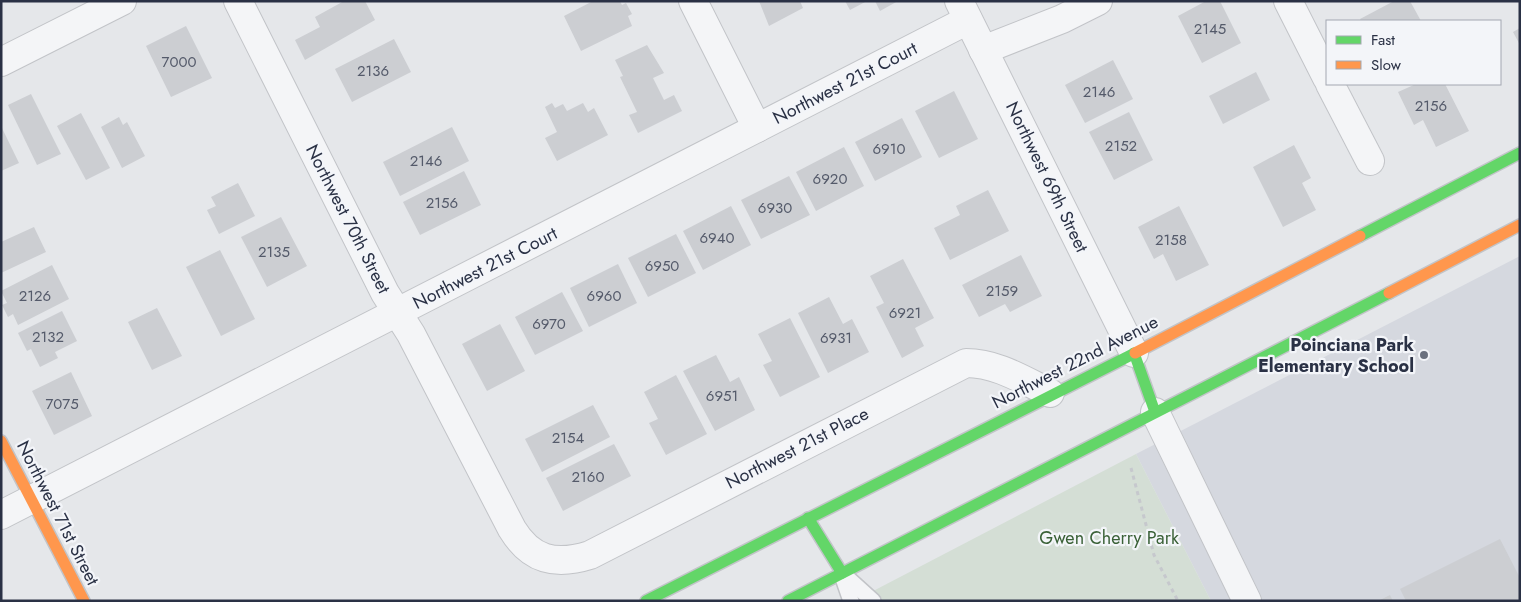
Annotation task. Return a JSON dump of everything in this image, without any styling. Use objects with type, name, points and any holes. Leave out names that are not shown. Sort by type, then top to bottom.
[{"type":"main road","name":"Northwest 22nd Avenue","points":[[646,601],[1050,394],[1134,353],[1520,153]]},
{"type":"main road","points":[[788,601],[1520,226]]},
{"type":"main road","points":[[1134,353],[1155,412]]},
{"type":"main road","name":"Northwest 71st Street","points":[[1,441],[84,601]]},
{"type":"main road","points":[[808,518],[842,573]]},
{"type":"street","points":[[1,62],[122,1]]},
{"type":"street","name":"Northwest 70th Street","points":[[238,1],[380,284],[411,334],[512,529],[520,542],[543,558]]},
{"type":"street","points":[[693,1],[756,128]]},
{"type":"street","points":[[984,50],[1062,19],[1098,1]]},
{"type":"street","points":[[1288,1],[1326,76]]},
{"type":"street","name":"Northwest 21st Court","points":[[1,515],[398,314],[756,128],[964,11]]},
{"type":"street","name":"Northwest 69th Street","points":[[964,11],[1134,353]]},
{"type":"street","points":[[1331,85],[1370,161]]},
{"type":"street","name":"Northwest 21st Place","points":[[543,558],[559,561],[574,560],[590,555],[966,363],[980,363],[996,368],[1050,394]]},
{"type":"street","points":[[1155,412],[1247,601]]},
{"type":"lane","points":[[842,573],[851,601]]},
{"type":"lane","points":[[842,573],[873,601]]},
{"type":"path","points":[[1131,468],[1154,555],[1178,601]]},
{"type":"shaded area","name":"Poinciana Park Elementary School","points":[[1520,256],[1520,601],[1211,601],[1136,454]]},
{"type":"green space","name":"Gwen Cherry Park","points":[[1136,454],[1211,601],[854,601]]},
{"type":"building","points":[[344,1],[365,1],[375,20],[305,60],[295,40],[320,27],[315,17]]},
{"type":"building","points":[[593,1],[620,1],[622,5],[626,3],[632,14],[628,16],[632,26],[581,51],[564,16]]},
{"type":"building","points":[[759,1],[800,1],[803,8],[769,26]]},
{"type":"building","points":[[845,1],[867,1],[850,10]]},
{"type":"building","points":[[875,1],[898,1],[880,11]]},
{"type":"building","points":[[1206,1],[1220,1],[1241,43],[1202,63],[1178,16]]},
{"type":"building","points":[[1394,1],[1410,1],[1420,20],[1360,20]]},
{"type":"building","points":[[186,26],[212,78],[171,97],[146,46]]},
{"type":"building","points":[[1520,28],[1520,45],[1513,32]]},
{"type":"building","points":[[394,39],[411,72],[352,102],[335,69]]},
{"type":"building","points":[[647,45],[664,73],[653,78],[664,100],[674,95],[682,111],[638,133],[629,115],[637,112],[620,77],[623,76],[615,60]]},
{"type":"building","points":[[1113,60],[1133,99],[1085,123],[1065,85]]},
{"type":"building","points":[[1256,72],[1270,100],[1223,124],[1209,96]]},
{"type":"building","points":[[1414,85],[1446,85],[1469,131],[1436,147],[1423,120],[1414,125],[1398,92]]},
{"type":"building","points":[[954,91],[978,139],[939,158],[915,111]]},
{"type":"building","points":[[31,94],[61,154],[37,165],[8,105]]},
{"type":"building","points":[[552,103],[555,108],[563,104],[567,111],[583,103],[588,112],[594,108],[608,135],[557,161],[545,138],[557,132],[545,107]]},
{"type":"building","points":[[1129,112],[1153,160],[1114,180],[1089,132]]},
{"type":"building","points":[[81,113],[110,168],[86,180],[57,126]]},
{"type":"building","points":[[119,117],[123,125],[127,122],[145,156],[122,168],[101,127]]},
{"type":"building","points":[[902,118],[922,157],[875,181],[855,142]]},
{"type":"building","points":[[1,126],[19,163],[1,171]]},
{"type":"building","points":[[452,127],[469,161],[400,196],[383,162]]},
{"type":"building","points":[[1294,145],[1311,178],[1302,183],[1316,210],[1283,227],[1253,167]]},
{"type":"building","points":[[844,147],[864,186],[816,211],[796,172]]},
{"type":"building","points":[[464,171],[481,205],[420,235],[403,202]]},
{"type":"building","points":[[789,176],[810,215],[761,239],[741,200]]},
{"type":"building","points":[[238,183],[255,216],[219,234],[207,210],[216,206],[211,197]]},
{"type":"building","points":[[988,190],[1009,231],[950,260],[934,228],[960,215],[956,206]]},
{"type":"building","points":[[731,206],[751,245],[703,270],[683,231]]},
{"type":"building","points":[[1179,206],[1209,265],[1176,281],[1163,254],[1154,259],[1138,227]]},
{"type":"building","points":[[281,217],[307,266],[267,287],[241,237]]},
{"type":"building","points":[[34,227],[46,252],[1,273],[1,242]]},
{"type":"building","points":[[676,234],[696,273],[648,297],[628,258]]},
{"type":"building","points":[[220,250],[255,319],[221,336],[186,267]]},
{"type":"building","points":[[1021,255],[1042,296],[1010,312],[1005,304],[979,317],[962,285]]},
{"type":"building","points":[[903,259],[934,318],[915,328],[924,346],[902,358],[876,307],[884,303],[870,276]]},
{"type":"building","points":[[618,264],[637,303],[589,327],[570,288]]},
{"type":"building","points":[[52,265],[69,299],[18,325],[13,314],[8,317],[2,305],[7,303],[1,291]]},
{"type":"building","points":[[562,292],[583,331],[535,355],[515,317]]},
{"type":"building","points":[[829,297],[843,324],[852,319],[869,352],[828,373],[798,313]]},
{"type":"building","points":[[157,308],[182,356],[152,370],[128,322]]},
{"type":"building","points":[[62,311],[77,341],[55,352],[58,358],[40,367],[31,349],[27,351],[18,333]]},
{"type":"building","points":[[790,318],[820,377],[780,397],[763,365],[772,361],[758,334]]},
{"type":"building","points":[[500,324],[525,371],[487,391],[462,344]]},
{"type":"building","points":[[716,355],[730,382],[739,377],[755,410],[715,431],[683,371]]},
{"type":"building","points":[[71,372],[92,416],[54,435],[32,391]]},
{"type":"building","points":[[676,375],[707,434],[666,455],[649,423],[658,419],[644,392]]},
{"type":"building","points":[[593,405],[610,437],[542,472],[525,439]]},
{"type":"building","points":[[614,444],[631,476],[563,511],[546,478]]},
{"type":"building","points":[[1500,539],[1520,578],[1520,601],[1406,601],[1400,589]]},
{"type":"building","points":[[1390,595],[1393,601],[1378,601]]},
{"type":"traffic: fast","points":[[1360,236],[1520,153]]},
{"type":"traffic: fast","points":[[788,601],[1389,293]]},
{"type":"traffic: fast","points":[[1134,353],[1155,412]]},
{"type":"traffic: fast","points":[[646,601],[1135,353]]},
{"type":"traffic: fast","points":[[808,518],[842,573]]},
{"type":"traffic: slow","points":[[1389,293],[1520,225]]},
{"type":"traffic: slow","points":[[1135,353],[1360,236]]},
{"type":"traffic: slow","points":[[1,441],[84,601]]},
{"type":"place","name":"Poinciana Park Elementary School","points":[[1424,355]]}]
